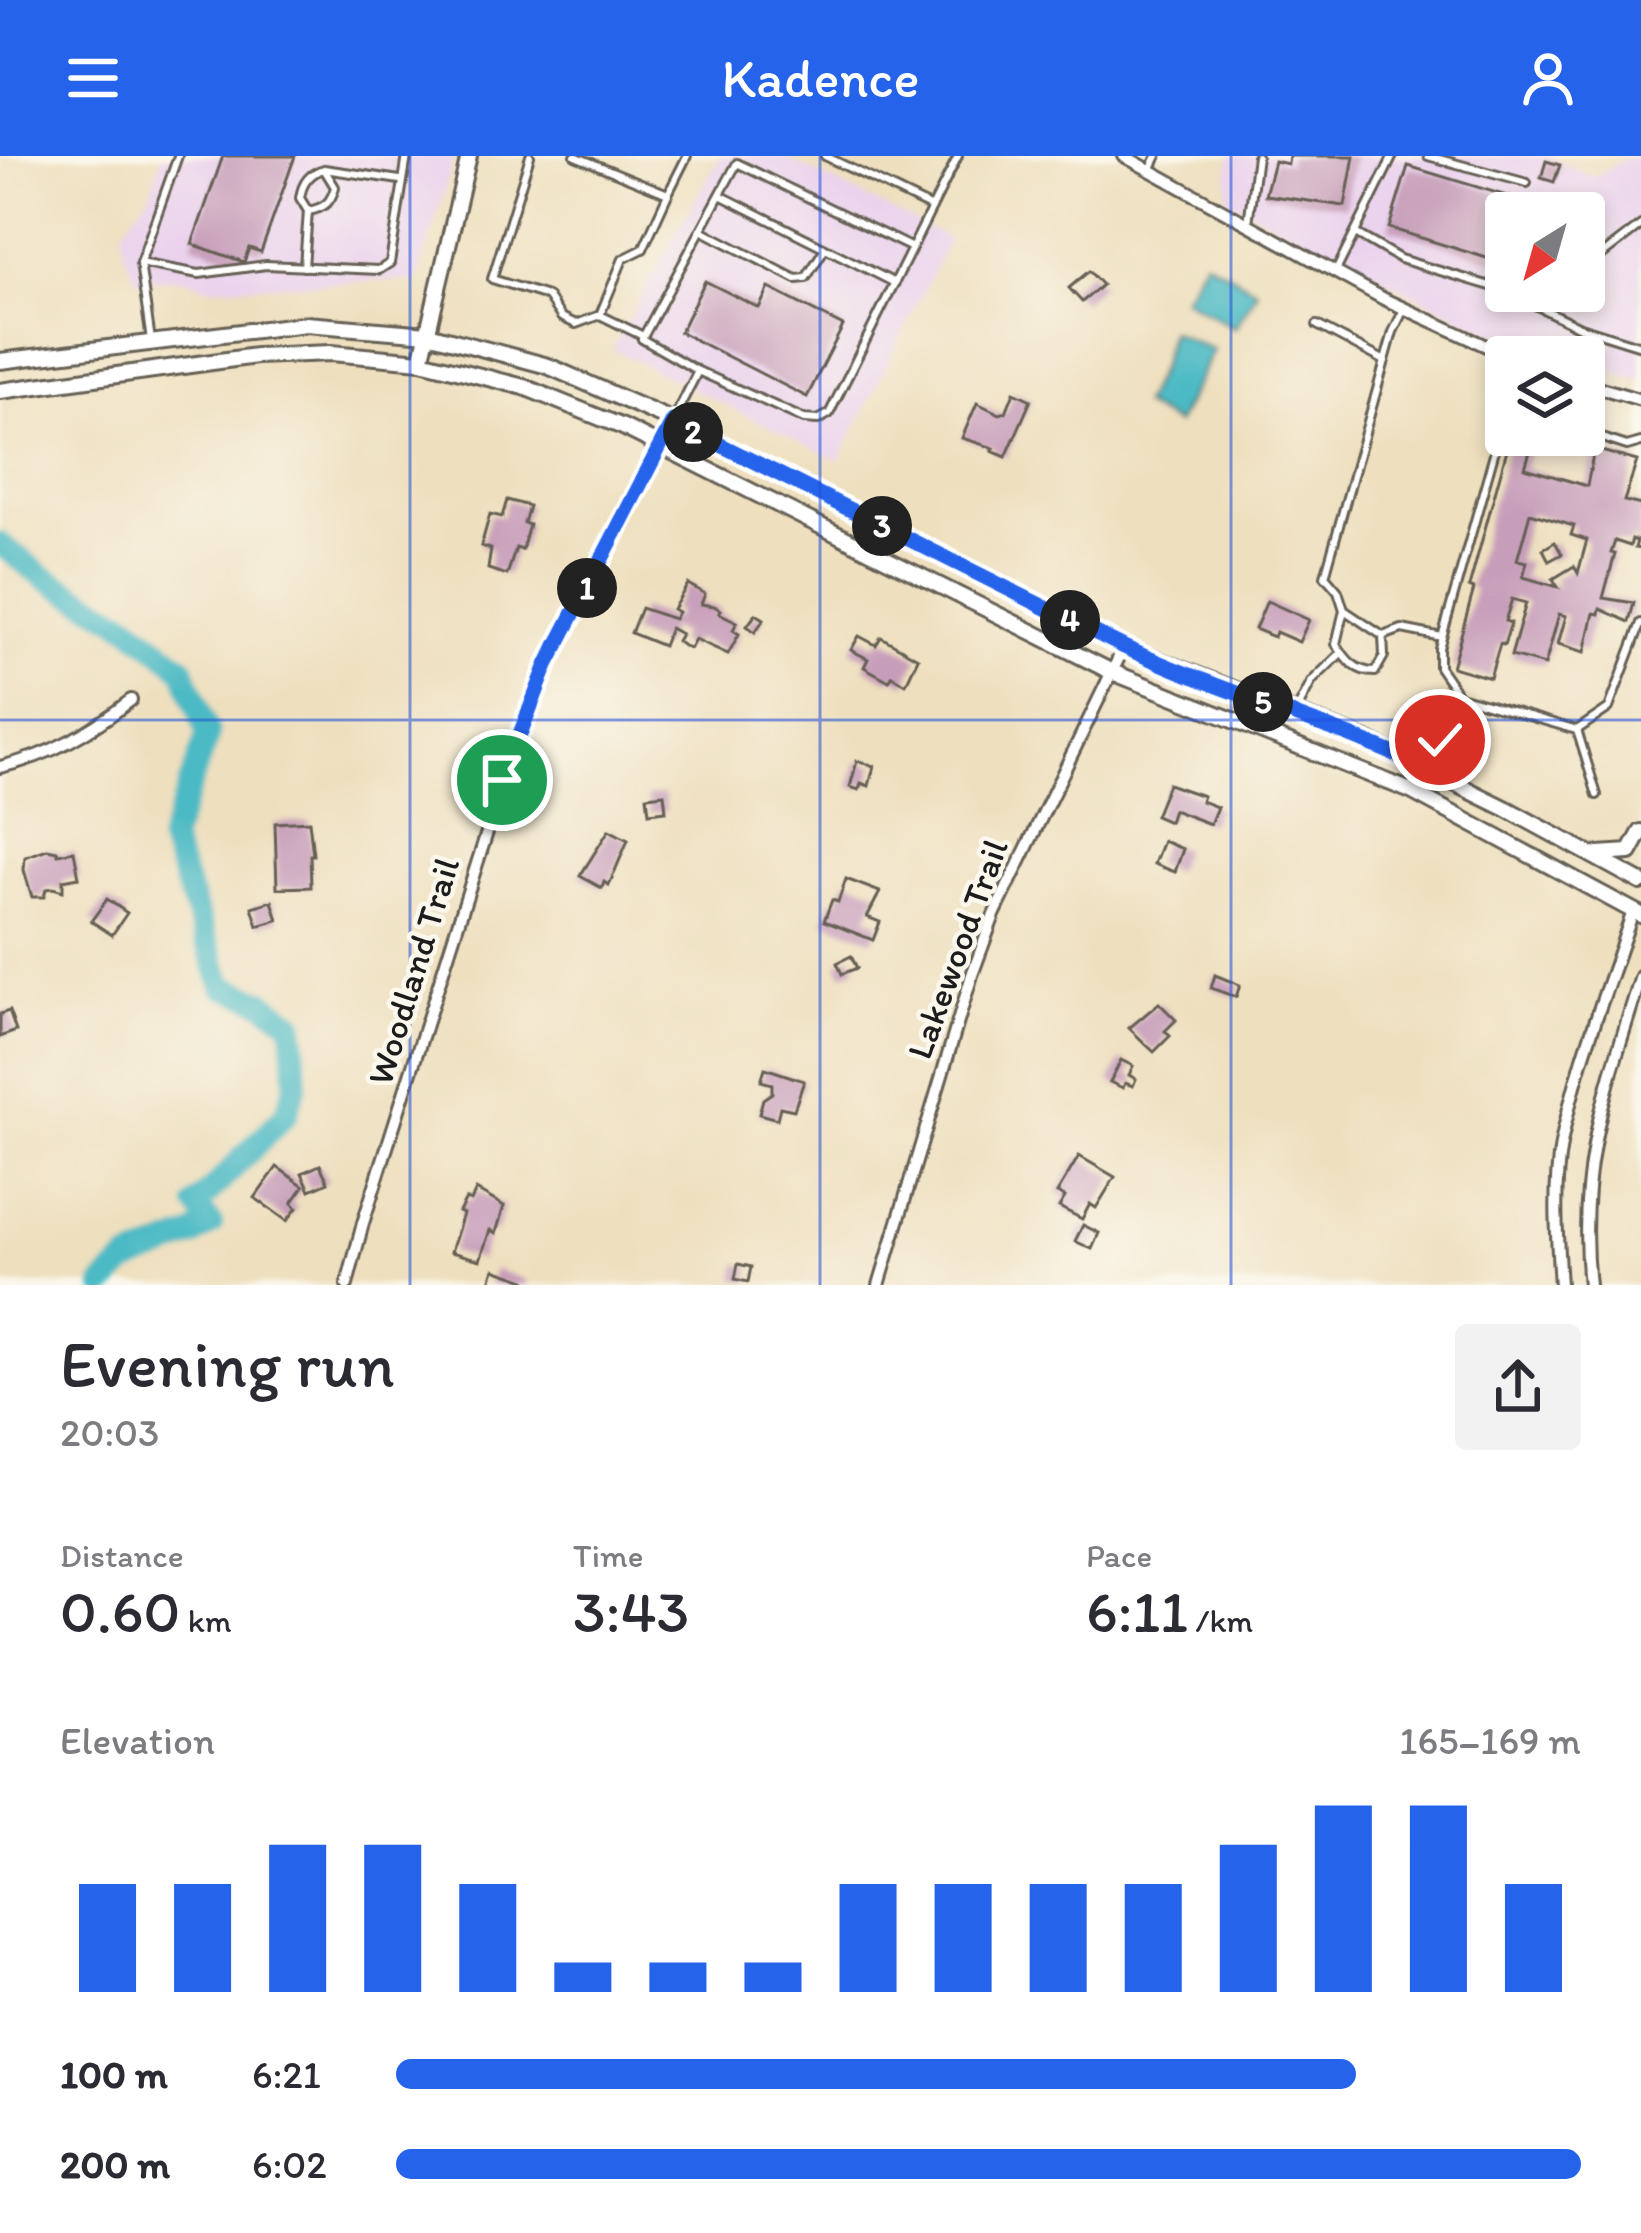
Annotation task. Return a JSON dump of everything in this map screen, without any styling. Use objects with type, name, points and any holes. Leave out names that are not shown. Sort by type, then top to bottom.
[{"type":"street","points":[[422,361],[469,156]]},
{"type":"street","points":[[1124,156],[1404,309],[1485,346]]},
{"type":"street","points":[[0,361],[306,324],[428,334],[548,366],[673,421],[1124,647],[1427,769],[1641,883],[1637,913],[1575,1084],[1560,1149],[1560,1285]]},
{"type":"street","points":[[0,391],[256,356],[331,353],[422,361],[565,401],[1112,672],[1411,791],[1637,913]]},
{"type":"street","points":[[1605,389],[1641,400]]},
{"type":"street","name":"Woodland Trail","points":[[347,1285],[522,722],[673,421]]},
{"type":"street","name":"Lakewood Trail","points":[[879,1285],[994,915],[1124,647]]},
{"type":"street","points":[[0,767],[43,757],[90,732],[131,700]]},
{"type":"street","points":[[1590,854],[1630,852],[1641,832]]},
{"type":"street","points":[[1589,1285],[1585,1245],[1592,1140],[1641,976]]},
{"type":"street","points":[[1557,1247],[1585,1245]]},
{"type":"lane","points":[[151,340],[140,263],[178,156]]},
{"type":"lane","points":[[140,263],[200,274],[266,265],[379,270],[390,263],[407,156]]},
{"type":"lane","points":[[530,156],[492,279],[548,296],[561,317],[576,324],[600,315],[698,371],[804,419],[818,420],[829,414],[958,156]]},
{"type":"lane","points":[[575,156],[668,194]]},
{"type":"lane","points":[[600,315],[623,259],[643,249],[687,156]]},
{"type":"lane","points":[[825,156],[932,208]]},
{"type":"lane","points":[[1150,170],[1157,156]]},
{"type":"lane","points":[[1248,223],[1257,156]]},
{"type":"lane","points":[[1336,271],[1393,156]]},
{"type":"lane","points":[[1428,156],[1527,183]]},
{"type":"lane","points":[[643,336],[739,159],[912,248]]},
{"type":"lane","points":[[304,267],[308,211],[300,198],[312,174],[324,169],[400,180]]},
{"type":"lane","points":[[308,211],[328,204],[333,196],[335,187],[324,169]]},
{"type":"lane","points":[[719,195],[895,283]]},
{"type":"lane","points":[[1605,253],[1641,225]]},
{"type":"lane","points":[[701,230],[796,278],[806,278],[825,248]]},
{"type":"lane","points":[[1358,234],[1400,259],[1504,290],[1580,327],[1641,346]]},
{"type":"lane","points":[[1383,637],[1384,656],[1375,672],[1363,672],[1336,644],[1344,610],[1338,591],[1325,576],[1404,309]]},
{"type":"lane","points":[[1318,325],[1385,362]]},
{"type":"lane","points":[[673,421],[698,371]]},
{"type":"lane","points":[[1605,439],[1627,446],[1641,442]]},
{"type":"lane","points":[[1493,456],[1442,637],[1439,667],[1459,696],[1577,730]]},
{"type":"lane","points":[[1344,610],[1383,637]]},
{"type":"lane","points":[[1577,730],[1609,708],[1641,623]]},
{"type":"lane","points":[[1383,637],[1402,629],[1442,637]]},
{"type":"lane","points":[[1296,713],[1312,681],[1342,652]]},
{"type":"lane","points":[[1427,769],[1459,696]]},
{"type":"lane","points":[[1577,730],[1597,795]]},
{"type":"shaded area","points":[[162,156],[455,156],[417,280],[208,287],[181,278],[136,280],[124,251],[122,230],[149,196]]},
{"type":"shaded area","points":[[720,156],[782,156],[949,239],[839,461],[612,349]]},
{"type":"shaded area","points":[[1230,156],[1546,156],[1594,177],[1629,156],[1641,156],[1641,380],[1605,370],[1605,336],[1497,336],[1226,199]]},
{"type":"water","points":[[1205,260],[1257,290],[1235,328],[1183,298]]},
{"type":"water","points":[[1170,331],[1213,350],[1176,424],[1142,405],[1161,366]]},
{"type":"building","points":[[223,156],[295,156],[261,252],[249,248],[244,262],[192,244]]},
{"type":"building","points":[[1289,156],[1354,156],[1345,206],[1265,195],[1274,161],[1288,164]]},
{"type":"building","points":[[1546,161],[1560,165],[1554,182],[1541,178]]},
{"type":"building","points":[[1408,166],[1494,192],[1485,192],[1485,258],[1389,228]]},
{"type":"building","points":[[1089,271],[1102,285],[1082,302],[1069,288]]},
{"type":"building","points":[[705,281],[759,308],[769,288],[843,326],[807,397],[680,332]]},
{"type":"building","points":[[1014,392],[1031,400],[1006,457],[962,438],[977,403],[1000,414],[1006,412]]},
{"type":"building","points":[[1605,452],[1637,461],[1624,501],[1641,505],[1641,549],[1635,548],[1637,541],[1632,539],[1630,546],[1615,541],[1603,598],[1634,603],[1629,622],[1600,609],[1599,614],[1594,613],[1585,652],[1558,644],[1566,616],[1559,614],[1545,665],[1511,656],[1526,603],[1512,599],[1505,621],[1511,623],[1490,678],[1452,667],[1474,589],[1469,587],[1505,456],[1529,456],[1525,468],[1587,486],[1593,456],[1605,456]],"holes":[[[1530,513],[1574,526],[1571,535],[1587,540],[1578,573],[1574,566],[1553,579],[1558,587],[1523,577],[1527,562],[1517,560]]]},
{"type":"building","points":[[507,500],[529,506],[524,523],[529,525],[522,550],[516,548],[507,575],[488,569],[491,549],[481,546],[490,514],[502,517]]},
{"type":"building","points":[[1555,542],[1562,554],[1549,561],[1543,549]]},
{"type":"building","points":[[688,584],[705,594],[701,604],[714,606],[737,622],[733,630],[739,634],[728,654],[695,639],[690,648],[683,646],[677,641],[681,634],[670,628],[663,646],[631,633],[641,608],[674,619],[678,612],[673,609]]},
{"type":"building","points":[[1267,601],[1309,620],[1299,642],[1255,629]]},
{"type":"building","points":[[756,614],[764,619],[755,632],[747,626]]},
{"type":"building","points":[[859,636],[876,645],[881,637],[918,658],[906,684],[864,667],[868,659],[851,650]]},
{"type":"building","points":[[857,761],[874,766],[869,786],[861,783],[859,790],[850,787]]},
{"type":"building","points":[[1168,784],[1203,796],[1201,801],[1217,807],[1210,824],[1173,810],[1169,822],[1155,816]]},
{"type":"building","points":[[664,794],[666,811],[649,813],[647,796]]},
{"type":"building","points":[[309,821],[311,887],[277,888],[275,823]]},
{"type":"building","points":[[609,830],[628,840],[609,885],[604,882],[602,888],[580,876]]},
{"type":"building","points":[[1163,841],[1183,849],[1175,872],[1154,864]]},
{"type":"building","points":[[47,849],[58,854],[74,851],[79,877],[63,880],[63,891],[46,889],[44,897],[32,897],[25,857]]},
{"type":"building","points":[[846,879],[880,892],[867,917],[880,922],[873,940],[824,921]]},
{"type":"building","points":[[107,899],[127,913],[112,935],[91,921]]},
{"type":"building","points":[[272,901],[278,920],[258,926],[252,907]]},
{"type":"building","points":[[851,956],[857,968],[842,974],[837,963]]},
{"type":"building","points":[[1215,975],[1240,985],[1236,997],[1211,988]]},
{"type":"building","points":[[1159,1003],[1176,1020],[1165,1031],[1170,1036],[1154,1052],[1129,1028]]},
{"type":"building","points":[[9,1011],[16,1031],[0,1037],[0,1014]]},
{"type":"building","points":[[1121,1060],[1133,1066],[1129,1075],[1136,1079],[1133,1086],[1125,1083],[1123,1088],[1110,1082]]},
{"type":"building","points":[[765,1068],[804,1081],[794,1110],[780,1107],[777,1119],[759,1114],[763,1099],[772,1093],[772,1084],[761,1081]]},
{"type":"building","points":[[1079,1156],[1115,1177],[1096,1208],[1090,1204],[1082,1219],[1059,1207],[1065,1197],[1057,1193]]},
{"type":"building","points":[[320,1165],[328,1182],[310,1190],[302,1173]]},
{"type":"building","points":[[277,1167],[304,1186],[287,1221],[255,1198]]},
{"type":"building","points":[[476,1190],[504,1206],[496,1233],[490,1230],[480,1260],[451,1252],[463,1214],[459,1212]]},
{"type":"building","points":[[1083,1225],[1099,1233],[1092,1249],[1075,1241]]},
{"type":"building","points":[[738,1264],[751,1267],[748,1282],[735,1279]]},
{"type":"building","points":[[494,1269],[526,1280],[525,1285],[489,1285]]},
{"type":"waterway","points":[[0,544],[45,578],[127,624],[183,668],[208,734],[170,840],[223,986],[262,1001],[293,1023],[296,1084],[286,1114],[197,1205],[211,1224],[126,1263],[104,1285]]},
{"type":"route","points":[[502,780],[547,665],[673,421],[1124,647],[1190,675],[1367,740],[1427,769],[1440,740]]}]
